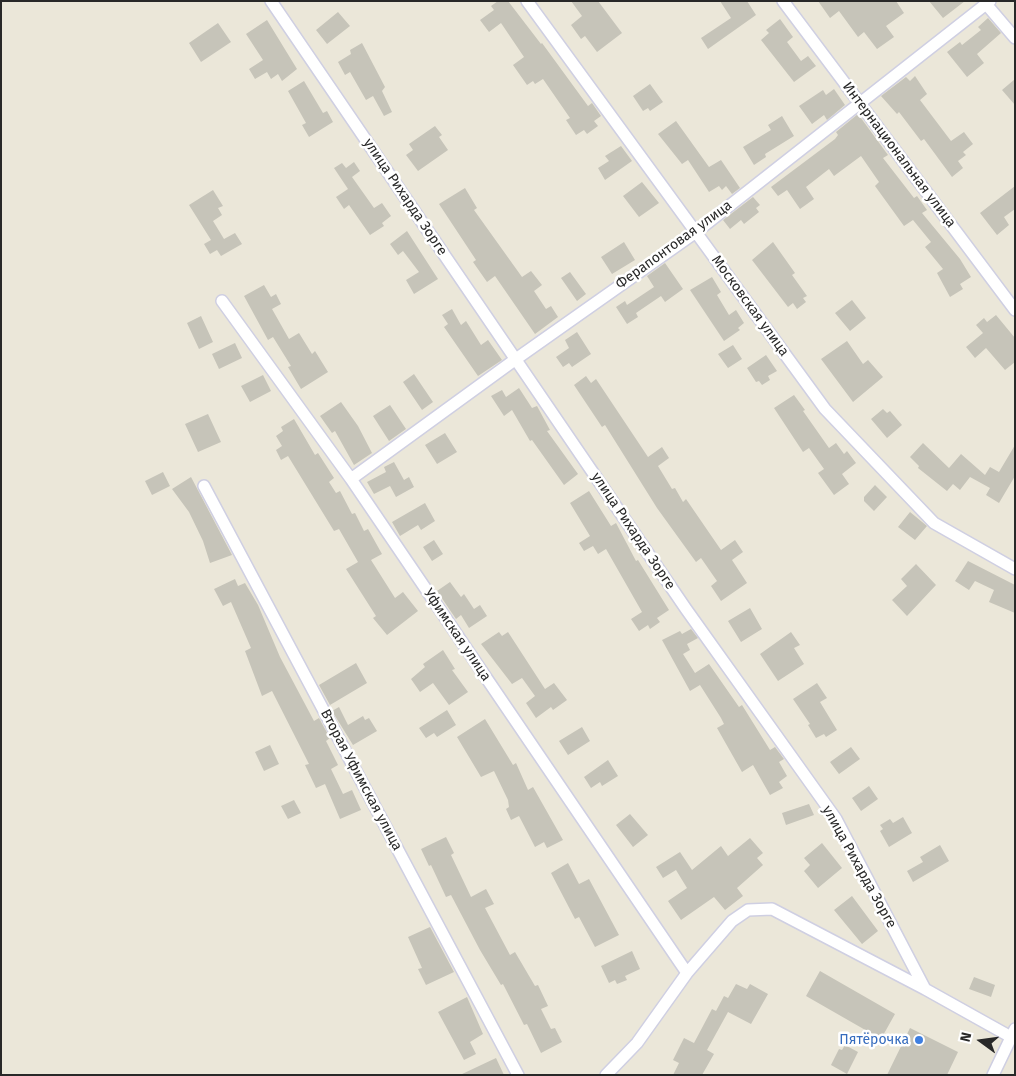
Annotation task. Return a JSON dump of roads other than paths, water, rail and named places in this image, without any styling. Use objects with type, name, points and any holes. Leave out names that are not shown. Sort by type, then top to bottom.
[{"type":"street","name":"улица Рихарда Зорге","points":[[270,1],[686,609],[836,818],[925,989]]},
{"type":"street","name":"Московская улица","points":[[527,1],[825,409],[934,523],[1015,569]]},
{"type":"street","name":"Интернациональная улица","points":[[783,1],[1015,310]]},
{"type":"street","name":"Ферапонтовая улица","points":[[351,480],[516,359],[696,232],[988,3]]},
{"type":"street","points":[[988,3],[1015,38]]},
{"type":"street","name":"Уфимская улица","points":[[222,300],[351,480],[687,973]]},
{"type":"street","name":"Вторая Уфимская улица","points":[[204,486],[518,1075]]},
{"type":"street","points":[[606,1075],[636,1043],[687,973],[732,921],[748,910],[772,909],[1013,1033],[993,1075]]},
{"type":"place","name":"Пятёрочка","points":[[919,1040]]}]
